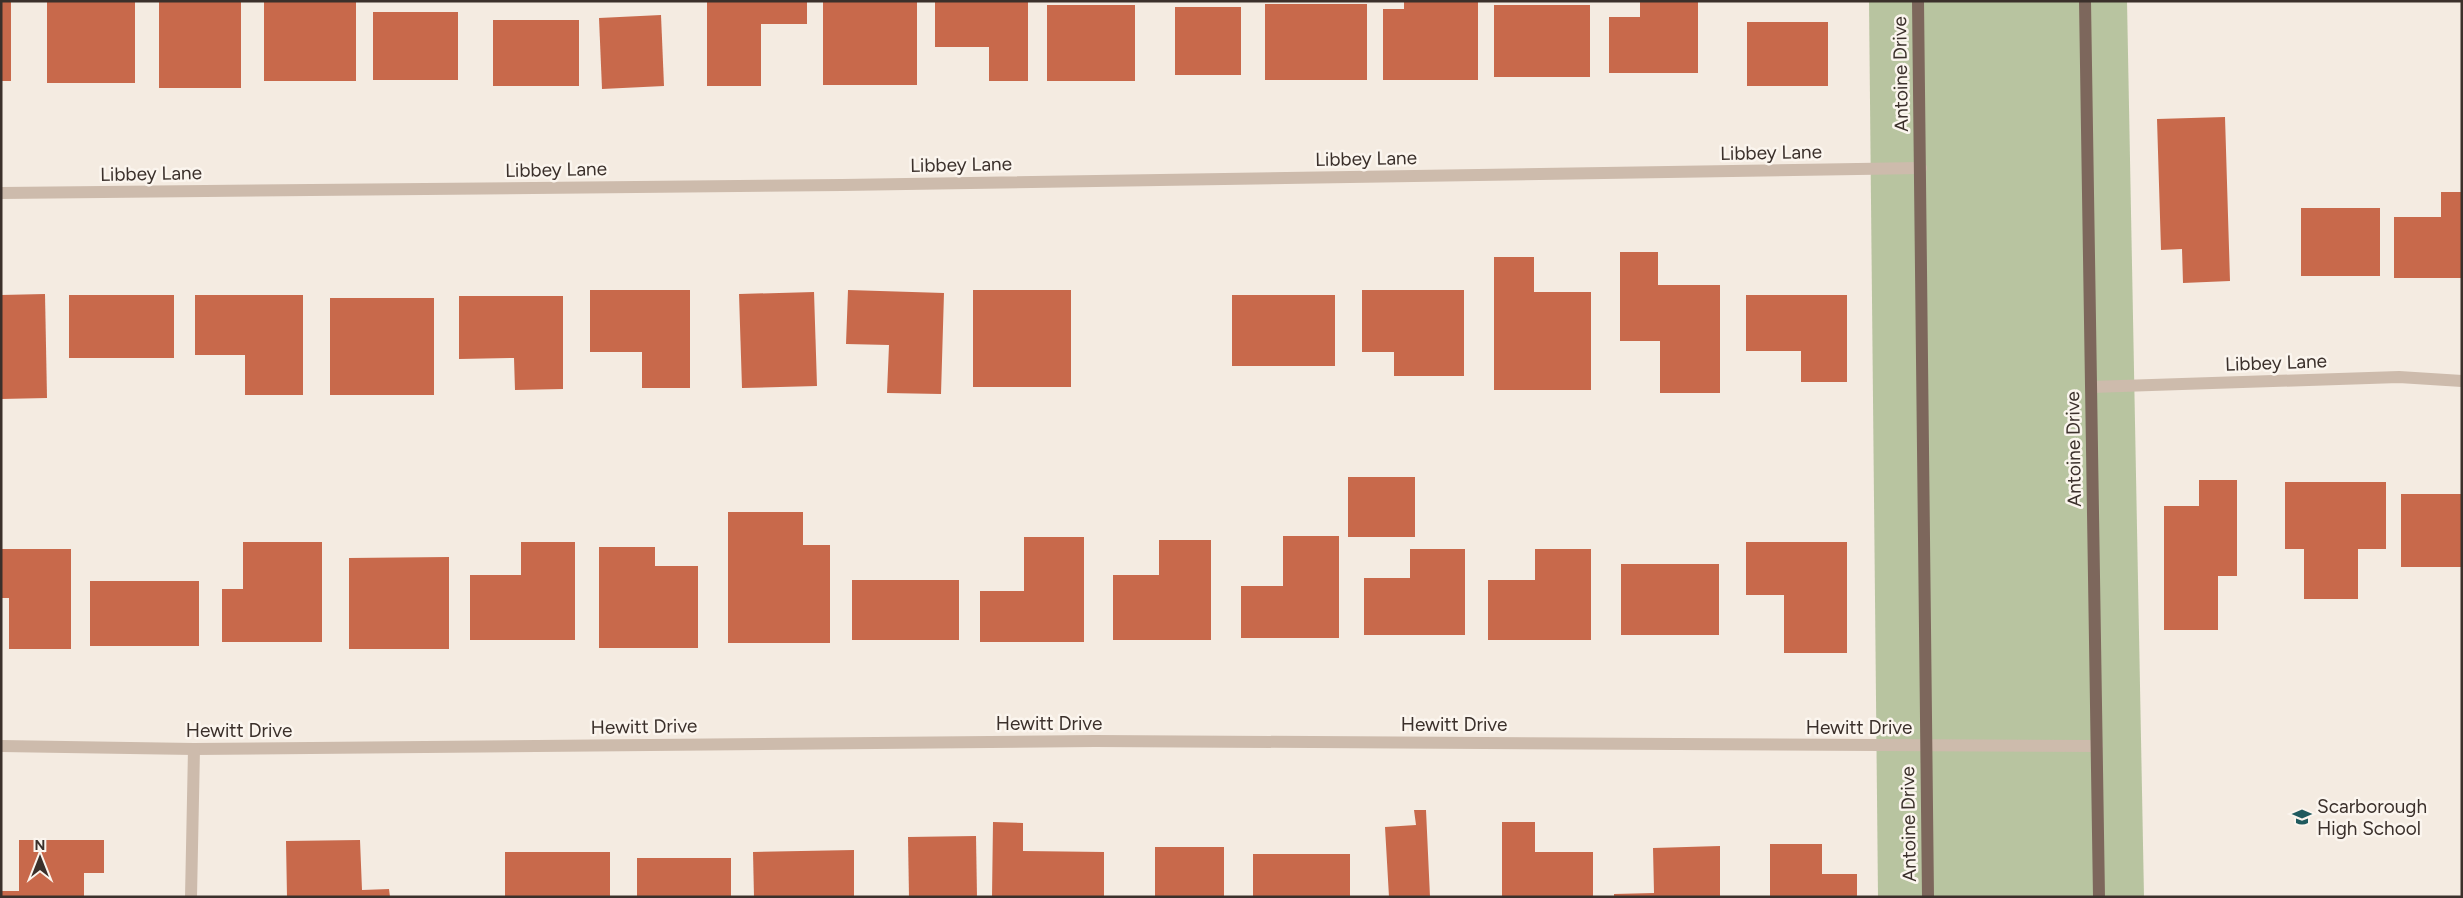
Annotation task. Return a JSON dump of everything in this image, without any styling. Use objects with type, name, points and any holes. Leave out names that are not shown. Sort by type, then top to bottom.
[{"type":"main road","name":"Antoine Drive","points":[[1918,1],[1928,897]]},
{"type":"main road","name":"Antoine Drive","points":[[2085,1],[2099,897]]},
{"type":"street","name":"Libbey Lane","points":[[1,193],[842,185],[1921,168]]},
{"type":"street","name":"Libbey Lane","points":[[2091,387],[2399,376],[2462,381]]},
{"type":"street","name":"Hewitt Drive","points":[[1,746],[194,749],[1095,741],[2097,746]]},
{"type":"street","points":[[191,897],[194,749]]},
{"type":"green space","points":[[1869,1],[2127,1],[2144,897],[1878,897]]},
{"type":"building","points":[[1,1],[11,1],[11,81],[1,81]]},
{"type":"building","points":[[47,1],[135,1],[135,83],[47,83]]},
{"type":"building","points":[[159,1],[241,1],[241,88],[159,88]]},
{"type":"building","points":[[264,1],[356,1],[356,81],[264,81]]},
{"type":"building","points":[[707,1],[807,1],[807,24],[761,24],[761,86],[707,86]]},
{"type":"building","points":[[823,1],[917,1],[917,85],[823,85]]},
{"type":"building","points":[[935,1],[1028,1],[1028,81],[989,81],[989,47],[935,47]]},
{"type":"building","points":[[1404,1],[1478,1],[1478,80],[1383,80],[1383,9],[1404,9]]},
{"type":"building","points":[[1640,1],[1698,1],[1698,73],[1609,73],[1609,17],[1640,17]]},
{"type":"building","points":[[1265,4],[1367,4],[1367,80],[1265,80]]},
{"type":"building","points":[[1047,5],[1135,5],[1135,81],[1047,81]]},
{"type":"building","points":[[1494,5],[1590,5],[1590,77],[1494,77]]},
{"type":"building","points":[[1175,7],[1241,7],[1241,75],[1175,75]]},
{"type":"building","points":[[373,12],[458,12],[458,80],[373,80]]},
{"type":"building","points":[[661,15],[664,86],[602,89],[599,18]]},
{"type":"building","points":[[493,20],[579,20],[579,86],[493,86]]},
{"type":"building","points":[[1747,22],[1828,22],[1828,86],[1747,86]]},
{"type":"building","points":[[2225,117],[2230,281],[2183,283],[2182,249],[2161,250],[2157,119]]},
{"type":"building","points":[[2441,192],[2462,192],[2462,278],[2394,278],[2394,217],[2441,217]]},
{"type":"building","points":[[2301,208],[2380,208],[2380,276],[2301,276]]},
{"type":"building","points":[[1620,252],[1658,252],[1658,285],[1720,285],[1720,393],[1660,393],[1660,341],[1620,341]]},
{"type":"building","points":[[1494,257],[1534,257],[1534,292],[1591,292],[1591,390],[1494,390]]},
{"type":"building","points":[[590,290],[690,290],[690,388],[642,388],[642,352],[590,352]]},
{"type":"building","points":[[848,290],[944,293],[941,394],[887,393],[889,345],[846,344]]},
{"type":"building","points":[[973,290],[1071,290],[1071,387],[973,387]]},
{"type":"building","points":[[1362,290],[1464,290],[1464,376],[1394,376],[1394,352],[1362,352]]},
{"type":"building","points":[[814,292],[817,386],[742,388],[739,294]]},
{"type":"building","points":[[45,294],[47,398],[1,399],[1,295]]},
{"type":"building","points":[[69,295],[174,295],[174,358],[69,358]]},
{"type":"building","points":[[195,295],[303,295],[303,395],[245,395],[245,355],[195,355]]},
{"type":"building","points":[[1232,295],[1335,295],[1335,366],[1232,366]]},
{"type":"building","points":[[1746,295],[1847,295],[1847,382],[1801,382],[1801,351],[1746,351]]},
{"type":"building","points":[[459,296],[563,296],[563,389],[515,390],[514,358],[459,359]]},
{"type":"building","points":[[330,298],[434,298],[434,395],[330,395]]},
{"type":"building","points":[[1348,477],[1415,477],[1415,537],[1348,537]]},
{"type":"building","points":[[2199,480],[2237,480],[2237,576],[2218,576],[2218,630],[2164,630],[2164,506],[2199,506]]},
{"type":"building","points":[[2285,482],[2386,482],[2386,549],[2358,549],[2358,599],[2304,599],[2304,549],[2285,549]]},
{"type":"building","points":[[2401,494],[2462,494],[2462,567],[2401,567]]},
{"type":"building","points":[[728,512],[803,512],[803,545],[830,545],[830,643],[728,643]]},
{"type":"building","points":[[1283,536],[1339,536],[1339,638],[1241,638],[1241,586],[1283,586]]},
{"type":"building","points":[[1024,537],[1084,537],[1084,642],[980,642],[980,591],[1024,591]]},
{"type":"building","points":[[1159,540],[1211,540],[1211,640],[1113,640],[1113,575],[1159,575]]},
{"type":"building","points":[[243,542],[322,542],[322,642],[222,642],[222,589],[243,589]]},
{"type":"building","points":[[521,542],[575,542],[575,640],[470,640],[470,575],[521,575]]},
{"type":"building","points":[[1746,542],[1847,542],[1847,653],[1784,653],[1784,595],[1746,595]]},
{"type":"building","points":[[599,547],[655,547],[655,566],[698,566],[698,648],[599,648]]},
{"type":"building","points":[[1,549],[71,549],[71,649],[9,649],[9,598],[1,598]]},
{"type":"building","points":[[1410,549],[1465,549],[1465,635],[1364,635],[1364,578],[1410,578]]},
{"type":"building","points":[[1535,549],[1591,549],[1591,640],[1488,640],[1488,580],[1535,580]]},
{"type":"building","points":[[449,557],[449,649],[349,649],[349,558]]},
{"type":"building","points":[[1621,564],[1719,564],[1719,635],[1621,635]]},
{"type":"building","points":[[852,580],[959,580],[959,640],[852,640]]},
{"type":"building","points":[[90,581],[199,581],[199,646],[90,646]]},
{"type":"building","points":[[1414,810],[1426,810],[1430,897],[1389,897],[1385,827],[1416,825]]},
{"type":"building","points":[[993,822],[1023,823],[1023,851],[1104,852],[1104,897],[992,897]]},
{"type":"building","points":[[1502,822],[1535,822],[1535,852],[1593,852],[1593,897],[1502,897]]},
{"type":"building","points":[[976,836],[977,897],[909,897],[908,837]]},
{"type":"building","points":[[19,840],[104,840],[104,873],[84,873],[84,897],[1,897],[1,891],[19,891]]},
{"type":"building","points":[[360,840],[362,890],[389,889],[390,897],[287,897],[286,841]]},
{"type":"building","points":[[1770,844],[1822,844],[1822,874],[1857,874],[1857,897],[1770,897]]},
{"type":"building","points":[[1720,846],[1720,897],[1614,897],[1614,894],[1654,893],[1653,848]]},
{"type":"building","points":[[1155,847],[1224,847],[1224,897],[1155,897]]},
{"type":"building","points":[[854,850],[854,897],[754,897],[753,852]]},
{"type":"building","points":[[505,852],[610,852],[610,897],[505,897]]},
{"type":"building","points":[[1253,854],[1350,854],[1350,897],[1253,897]]},
{"type":"building","points":[[637,858],[731,858],[731,897],[637,897]]},
{"type":"place","name":"Scarborough High School","points":[[2302,817]]}]
